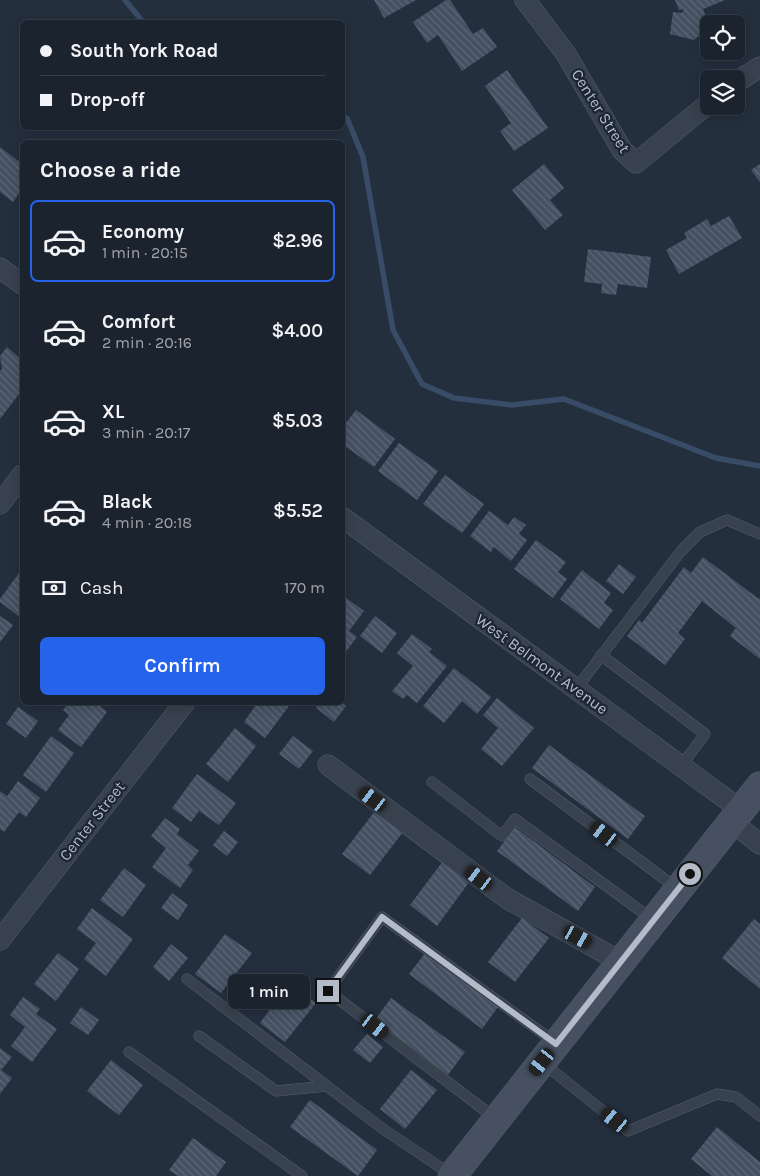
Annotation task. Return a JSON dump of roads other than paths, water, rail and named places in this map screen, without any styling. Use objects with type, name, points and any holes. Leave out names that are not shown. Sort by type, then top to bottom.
[{"type":"main road","points":[[452,1176],[760,786]]},
{"type":"street","name":"Center Street","points":[[525,0],[566,54],[622,150],[636,163],[700,110]]},
{"type":"street","points":[[745,77],[759,69]]},
{"type":"street","points":[[0,268],[20,283]]},
{"type":"street","points":[[0,504],[20,478]]},
{"type":"street","name":"West Belmont Avenue","points":[[345,520],[680,766],[736,816],[760,844]]},
{"type":"street","name":"Center Street","points":[[0,940],[183,705]]},
{"type":"street","points":[[328,765],[508,899],[621,962]]},
{"type":"lane","points":[[576,689],[681,551],[700,532],[727,520],[760,534]]},
{"type":"lane","points":[[602,655],[705,734],[680,766]]},
{"type":"lane","points":[[530,779],[679,889]]},
{"type":"lane","points":[[432,782],[502,836],[515,819],[654,920]]},
{"type":"lane","points":[[497,1120],[328,991],[382,917],[549,1053],[628,1131],[718,1094],[736,1097],[760,1116]]},
{"type":"lane","points":[[187,979],[383,1129],[452,1176]]},
{"type":"lane","points":[[199,1036],[276,1092],[327,1086]]},
{"type":"lane","points":[[129,1052],[302,1176]]},
{"type":"waterway","points":[[125,0],[141,20]]},
{"type":"waterway","points":[[345,117],[363,157],[393,330],[422,384],[454,398],[512,405],[564,399],[716,458],[760,466]]}]
